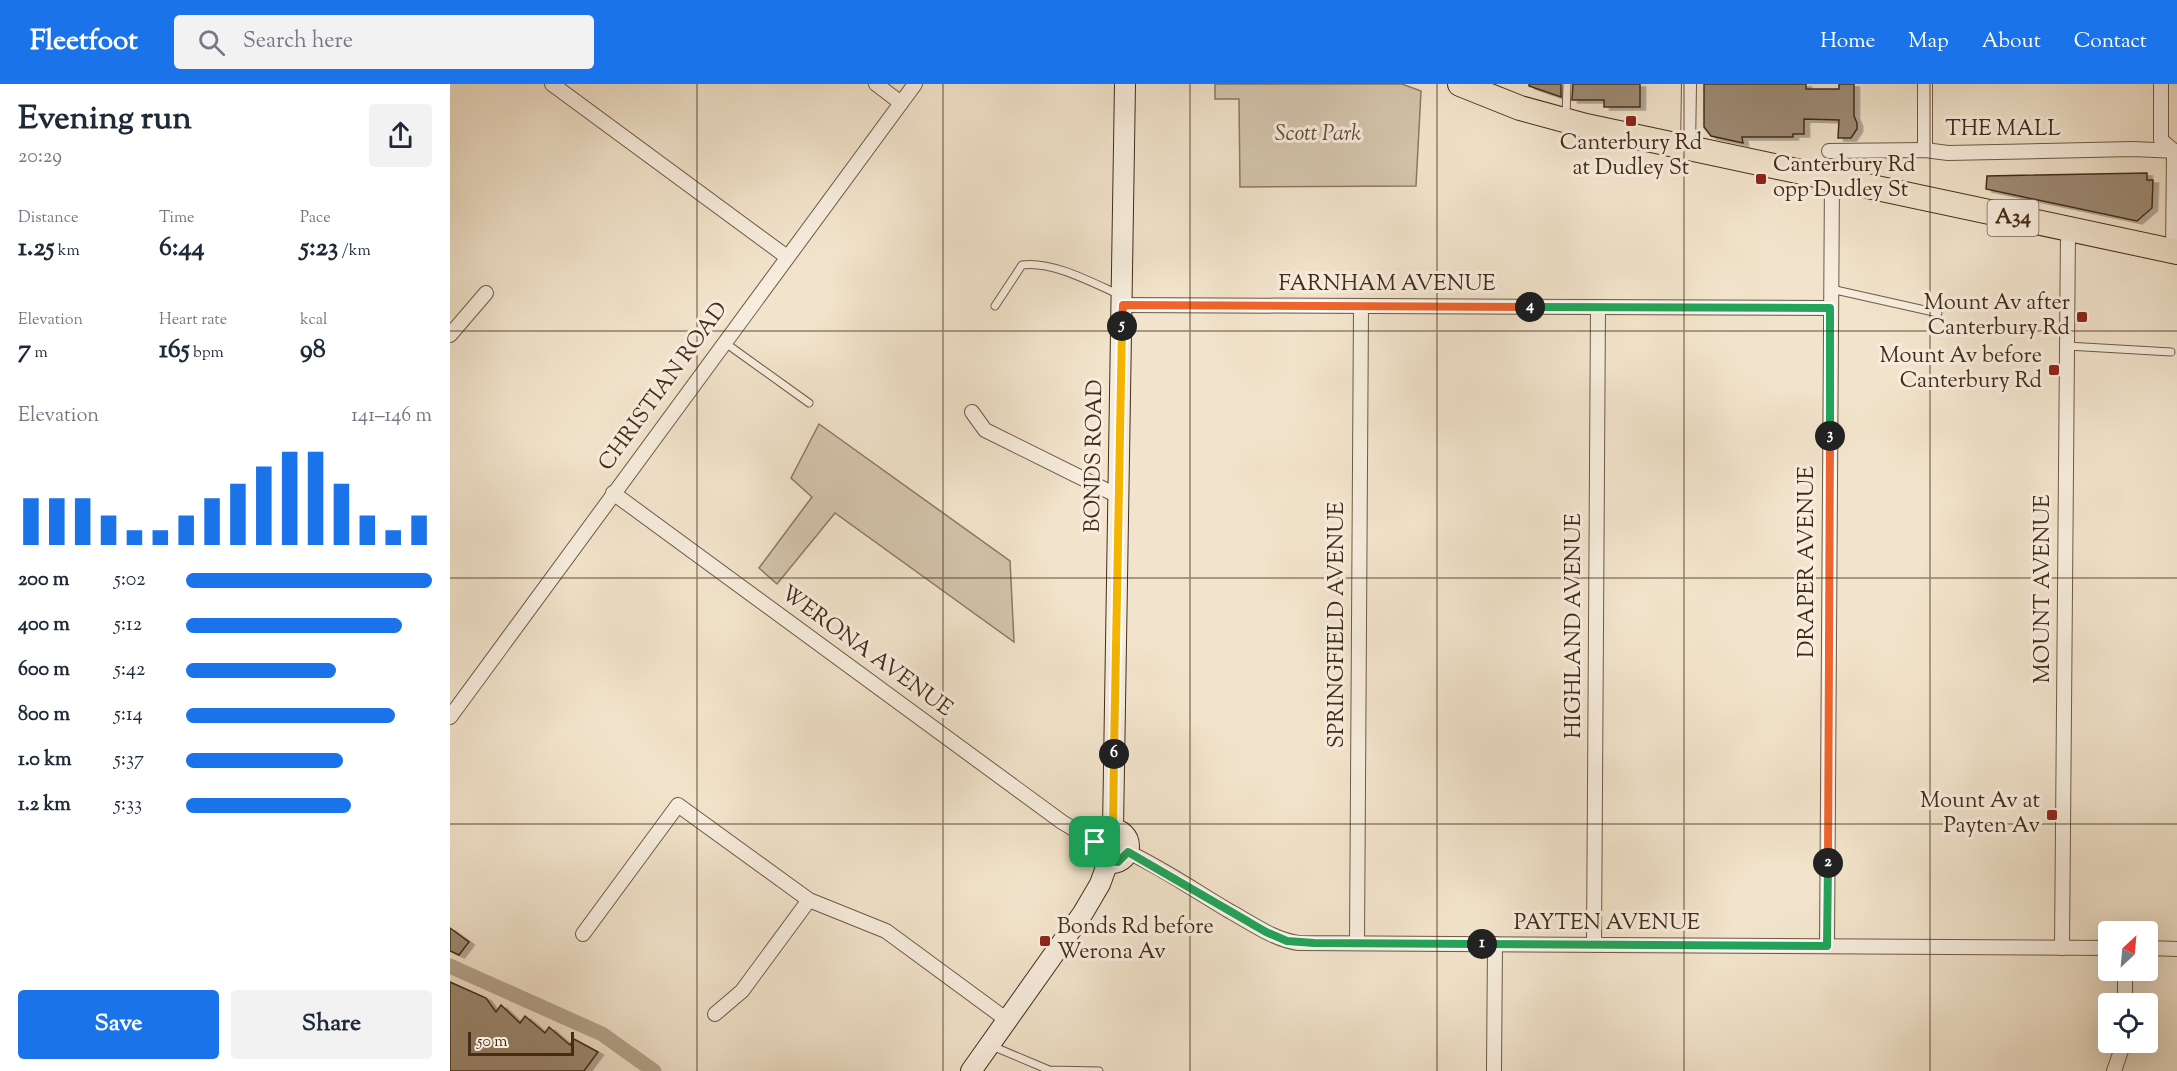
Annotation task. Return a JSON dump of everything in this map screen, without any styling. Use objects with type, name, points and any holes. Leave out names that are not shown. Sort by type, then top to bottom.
[{"type":"highway","name":"A34","points":[[1460,84],[1520,108],[1566,122],[2175,252]]},
{"type":"main road","name":"BONDS ROAD","points":[[1113,829],[1125,84]]},
{"type":"main road","points":[[1113,829],[1123,832],[1129,846],[1128,852],[1118,862],[1108,862],[1096,852],[1095,842],[1100,834],[1113,829]]},
{"type":"main road","points":[[971,1071],[1083,913],[1100,884],[1108,862]]},
{"type":"street","points":[[552,84],[787,257]]},
{"type":"street","points":[[876,84],[901,103]]},
{"type":"street","name":"CHRISTIAN ROAD","points":[[450,717],[915,84]]},
{"type":"street","points":[[1688,149],[1689,84]]},
{"type":"street","points":[[1925,84],[1925,150]]},
{"type":"street","points":[[2161,84],[2161,140],[2176,151],[2175,252]]},
{"type":"street","name":"THE MALL","points":[[1829,151],[1925,150],[1948,153],[2133,149],[2176,151]]},
{"type":"street","name":"DRAPER AVENUE","points":[[1827,946],[1832,179]]},
{"type":"street","name":"MOUNT AVENUE","points":[[2062,948],[2068,230]]},
{"type":"street","points":[[450,335],[486,293]]},
{"type":"street","name":"FARNHAM AVENUE","points":[[1123,301],[1361,306],[1830,308]]},
{"type":"street","name":"SPRINGFIELD AVENUE","points":[[1357,943],[1361,306]]},
{"type":"street","name":"HIGHLAND AVENUE","points":[[1594,945],[1598,307]]},
{"type":"street","points":[[972,412],[985,430],[1118,496]]},
{"type":"street","name":"WERONA AVENUE","points":[[613,493],[1062,822],[1095,842]]},
{"type":"street","points":[[583,934],[678,805],[809,900],[886,931],[1007,1020]]},
{"type":"street","name":"PAYTEN AVENUE","points":[[1128,852],[1275,936],[1298,943],[2098,948]]},
{"type":"street","points":[[715,1014],[742,991],[809,900]]},
{"type":"street","points":[[1494,1071],[1496,944]]},
{"type":"street","points":[[2158,948],[2177,949]]},
{"type":"street","points":[[2114,1071],[2120,1053]]},
{"type":"lane","points":[[1566,122],[1567,84]]},
{"type":"lane","points":[[996,306],[1022,265],[1031,264],[1070,273],[1123,301]]},
{"type":"lane","points":[[1831,289],[1938,313]]},
{"type":"lane","points":[[724,342],[809,404]]},
{"type":"lane","points":[[2067,346],[2171,352]]},
{"type":"lane","points":[[990,1044],[1049,1070],[1099,1071]]},
{"type":"green space","name":"Scott Park","points":[[1215,84],[1402,84],[1421,91],[1416,186],[1240,187],[1239,99],[1215,99]]},
{"type":"green space","points":[[819,424],[1010,561],[1014,642],[835,513],[777,584],[759,568],[812,497],[791,478]]},
{"type":"building","points":[[1529,84],[1561,84],[1561,97],[1529,86]]},
{"type":"building","points":[[1573,84],[1640,84],[1640,107],[1604,107],[1604,100],[1572,100]]},
{"type":"building","points":[[1704,84],[1806,84],[1806,89],[1839,89],[1839,84],[1854,84],[1854,116],[1857,129],[1851,138],[1838,138],[1839,120],[1804,119],[1804,134],[1793,134],[1793,137],[1742,137],[1743,143],[1711,136],[1704,127]]},
{"type":"building","points":[[2147,173],[2147,180],[2153,180],[2152,208],[2137,221],[1986,189],[1987,176]]},
{"type":"building","points":[[450,928],[469,942],[459,955],[450,951]]},
{"type":"building","points":[[450,982],[486,998],[496,1012],[501,1005],[520,1023],[525,1016],[545,1033],[549,1027],[570,1045],[574,1039],[598,1052],[584,1071],[450,1071]]},
{"type":"waterway","points":[[450,966],[602,1034],[654,1071]]},
{"type":"place","name":"Canterbury Rd at Dudley St","points":[[1631,121]]},
{"type":"place","name":"Canterbury Rd opp Dudley St","points":[[1761,179]]},
{"type":"place","name":"Mount Av after Canterbury Rd","points":[[2082,317]]},
{"type":"place","name":"Mount Av before Canterbury Rd","points":[[2054,370]]},
{"type":"place","name":"Mount Av at Payten Av","points":[[2052,815]]},
{"type":"place","name":"Bonds Rd before Werona Av","points":[[1045,941]]},
{"type":"route","points":[[1123,305],[1830,308],[1827,946],[1298,943],[1266,932],[1128,852],[1118,862],[1103,860],[1096,852],[1095,842],[1103,831],[1113,829],[1123,305]]}]
